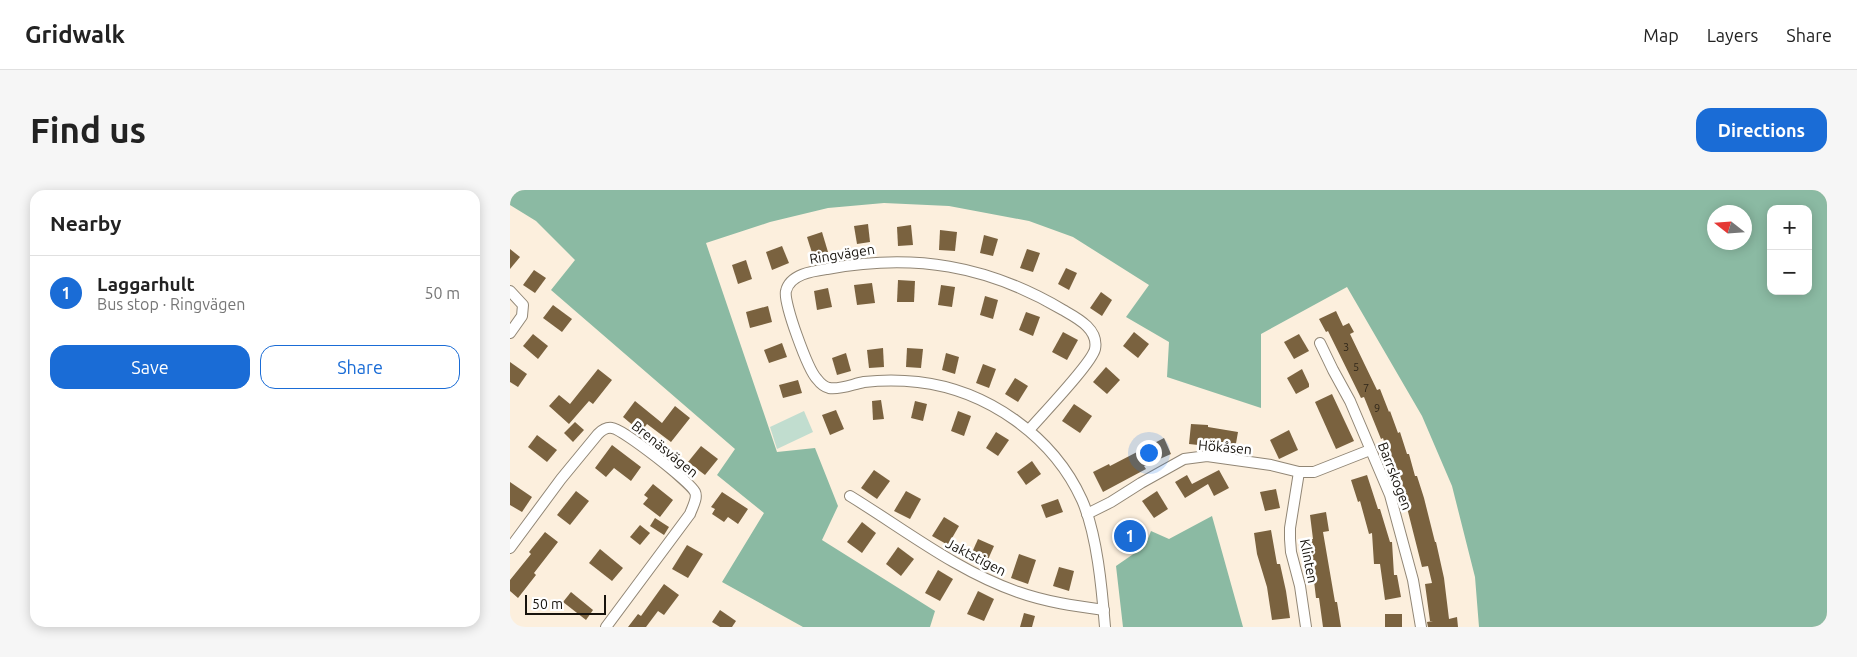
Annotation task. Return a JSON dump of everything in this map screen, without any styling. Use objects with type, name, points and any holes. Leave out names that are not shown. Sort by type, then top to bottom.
[{"type":"street","name":"Ringvägen","points":[[1029,430],[1083,367],[1095,349],[1095,338],[1090,328],[1072,315],[1025,289],[999,278],[968,269],[925,263],[889,261],[850,265],[802,275],[793,279],[788,285],[785,293],[790,314],[808,366],[816,379],[822,384],[830,388],[895,380],[947,387],[997,407],[1029,430],[1060,463],[1082,499],[1087,514],[1095,549],[1105,627]]},
{"type":"street","points":[[510,291],[523,305],[522,316],[510,333]]},
{"type":"street","name":"Barrskogen","points":[[1320,343],[1350,401],[1390,495],[1413,580],[1421,627]]},
{"type":"street","name":"Brenäsvägen","points":[[510,548],[561,479],[598,434],[604,429],[611,428],[628,434],[686,482],[696,492],[696,497],[690,514],[606,627]]},
{"type":"street","name":"Hökåsen","points":[[1087,514],[1184,459],[1207,456],[1271,465],[1299,472],[1314,472],[1370,450]]},
{"type":"street","name":"Klinten","points":[[1299,472],[1290,539],[1306,627]]},
{"type":"street","name":"Jaktstigen","points":[[850,496],[938,553],[999,584],[1018,592],[1048,600],[1104,610]]},
{"type":"green space","points":[[510,190],[1827,190],[1827,627],[1479,627],[1475,577],[1452,486],[1422,416],[1347,287],[1261,334],[1261,408],[1167,377],[1169,342],[1126,317],[1149,285],[1073,237],[1029,221],[949,206],[884,203],[828,208],[770,222],[706,243],[777,452],[815,448],[838,506],[822,540],[935,611],[930,627],[803,627],[722,582],[764,513],[717,475],[735,449],[551,290],[575,260],[536,221],[510,205]]},
{"type":"green space","points":[[804,411],[813,432],[777,449],[770,427]]},
{"type":"green space","points":[[1212,516],[1243,627],[1123,627],[1116,566],[1145,546],[1151,531],[1169,539]]},
{"type":"building","points":[[868,224],[870,242],[857,244],[854,226]]},
{"type":"building","points":[[911,225],[913,245],[898,246],[897,227]]},
{"type":"building","points":[[940,230],[957,232],[955,251],[939,250]]},
{"type":"building","points":[[822,232],[828,252],[813,256],[807,237]]},
{"type":"building","points":[[984,235],[998,239],[993,256],[980,253]]},
{"type":"building","points":[[782,246],[789,263],[772,270],[766,252]]},
{"type":"building","points":[[510,249],[520,257],[510,269]]},
{"type":"building","points":[[1027,249],[1040,253],[1033,272],[1020,268]]},
{"type":"building","points":[[746,260],[752,279],[738,284],[732,265]]},
{"type":"building","points":[[1066,268],[1077,273],[1069,290],[1058,284]]},
{"type":"building","points":[[534,270],[546,278],[535,293],[523,285]]},
{"type":"building","points":[[898,280],[915,281],[914,302],[897,302]]},
{"type":"building","points":[[872,283],[875,303],[857,305],[854,285]]},
{"type":"building","points":[[941,285],[955,287],[952,307],[938,305]]},
{"type":"building","points":[[828,288],[832,307],[817,310],[814,291]]},
{"type":"building","points":[[1101,292],[1112,300],[1102,316],[1090,308]]},
{"type":"building","points":[[985,296],[998,300],[993,319],[980,315]]},
{"type":"building","points":[[553,305],[572,319],[562,332],[543,318]]},
{"type":"building","points":[[768,306],[772,322],[750,328],[746,312]]},
{"type":"building","points":[[1336,311],[1343,326],[1349,323],[1354,332],[1350,334],[1377,390],[1380,389],[1398,433],[1400,432],[1407,454],[1409,454],[1436,542],[1444,578],[1449,619],[1457,617],[1458,627],[1428,627],[1427,622],[1433,621],[1430,621],[1425,584],[1432,583],[1428,566],[1422,567],[1400,480],[1397,481],[1392,459],[1390,460],[1383,438],[1381,439],[1364,397],[1361,398],[1328,331],[1326,332],[1319,319]]},
{"type":"building","points":[[1026,312],[1040,317],[1033,336],[1019,330]]},
{"type":"building","points":[[1063,332],[1078,340],[1067,360],[1052,352]]},
{"type":"building","points":[[1134,332],[1149,344],[1138,358],[1123,346]]},
{"type":"building","points":[[533,334],[548,346],[538,359],[523,346]]},
{"type":"building","points":[[1299,334],[1309,351],[1294,359],[1284,342]]},
{"type":"building","points":[[782,343],[787,357],[769,363],[764,350]]},
{"type":"building","points":[[883,348],[884,367],[869,368],[867,350]]},
{"type":"building","points":[[907,348],[923,349],[921,368],[906,367]]},
{"type":"building","points":[[846,353],[851,371],[837,375],[832,358]]},
{"type":"building","points":[[946,353],[959,357],[955,374],[942,370]]},
{"type":"building","points":[[510,362],[527,374],[518,387],[510,382]]},
{"type":"building","points":[[983,364],[996,369],[989,388],[976,383]]},
{"type":"building","points":[[1106,367],[1120,380],[1107,394],[1093,382]]},
{"type":"building","points":[[598,369],[612,380],[593,404],[589,401],[569,424],[549,406],[559,395],[570,404]]},
{"type":"building","points":[[1302,369],[1309,387],[1296,394],[1287,378]]},
{"type":"building","points":[[1015,378],[1028,386],[1018,402],[1005,394]]},
{"type":"building","points":[[798,380],[802,393],[783,398],[779,385]]},
{"type":"building","points":[[1332,394],[1354,441],[1336,449],[1315,402]]},
{"type":"building","points":[[881,400],[884,419],[873,420],[872,401]]},
{"type":"building","points":[[635,401],[662,423],[675,406],[690,418],[671,442],[647,424],[641,432],[623,417]]},
{"type":"building","points":[[915,401],[927,404],[923,421],[911,418]]},
{"type":"building","points":[[1074,404],[1092,416],[1080,433],[1062,421]]},
{"type":"building","points":[[836,410],[844,429],[830,435],[822,415]]},
{"type":"building","points":[[958,411],[971,416],[964,436],[951,431]]},
{"type":"building","points":[[575,422],[584,430],[573,442],[564,433]]},
{"type":"building","points":[[1191,424],[1208,425],[1208,427],[1238,432],[1235,449],[1189,444]]},
{"type":"building","points":[[1289,430],[1298,450],[1279,459],[1270,440]]},
{"type":"building","points":[[996,432],[1009,440],[998,456],[986,448]]},
{"type":"building","points":[[537,435],[557,450],[547,462],[528,447]]},
{"type":"building","points":[[1164,438],[1171,454],[1144,466],[1146,469],[1103,492],[1093,472],[1109,464],[1110,466]]},
{"type":"building","points":[[612,445],[641,467],[631,481],[614,468],[606,477],[595,468]]},
{"type":"building","points":[[701,446],[718,459],[705,475],[688,462]]},
{"type":"building","points":[[1032,461],[1041,474],[1026,485],[1017,472]]},
{"type":"building","points":[[874,470],[890,481],[877,499],[861,488]]},
{"type":"building","points":[[1219,470],[1229,488],[1214,496],[1208,484],[1185,498],[1175,482],[1187,475],[1192,484]]},
{"type":"building","points":[[1367,475],[1390,542],[1392,542],[1394,575],[1397,575],[1401,597],[1385,600],[1380,564],[1374,564],[1372,533],[1369,534],[1360,501],[1358,502],[1351,480]]},
{"type":"building","points":[[510,482],[532,497],[522,512],[510,505]]},
{"type":"building","points":[[653,484],[673,500],[660,517],[643,504],[648,498],[644,495]]},
{"type":"building","points":[[1276,489],[1280,508],[1265,511],[1260,492]]},
{"type":"building","points":[[576,491],[589,501],[570,525],[557,515]]},
{"type":"building","points":[[906,491],[921,499],[910,519],[894,511]]},
{"type":"building","points":[[1157,491],[1168,509],[1154,518],[1142,501]]},
{"type":"building","points":[[722,492],[748,509],[738,524],[728,517],[724,522],[712,514],[715,509],[711,507]]},
{"type":"building","points":[[1058,499],[1063,512],[1046,518],[1041,505]]},
{"type":"building","points":[[1326,512],[1329,531],[1323,532],[1341,627],[1323,627],[1319,598],[1316,598],[1315,581],[1306,540],[1313,539],[1310,515]]},
{"type":"building","points":[[944,517],[959,526],[948,545],[932,536]]},
{"type":"building","points":[[655,518],[669,527],[664,535],[650,526]]},
{"type":"building","points":[[862,522],[876,533],[862,553],[847,542]]},
{"type":"building","points":[[640,525],[650,533],[640,545],[630,537]]},
{"type":"building","points":[[1271,530],[1277,564],[1280,564],[1286,591],[1290,618],[1272,620],[1267,587],[1257,554],[1254,533]]},
{"type":"building","points":[[545,532],[558,542],[534,573],[536,575],[518,598],[510,591],[510,580],[531,554],[529,552]]},
{"type":"building","points":[[978,539],[994,546],[986,564],[970,557]]},
{"type":"building","points":[[687,545],[703,554],[688,578],[672,569]]},
{"type":"building","points":[[898,547],[914,559],[901,576],[886,564]]},
{"type":"building","points":[[600,549],[623,568],[612,581],[589,563]]},
{"type":"building","points":[[1019,554],[1036,560],[1028,584],[1011,578]]},
{"type":"building","points":[[1059,567],[1074,571],[1069,591],[1053,586]]},
{"type":"building","points":[[938,570],[953,579],[940,601],[925,593]]},
{"type":"building","points":[[664,584],[679,595],[664,615],[658,611],[646,627],[628,627],[638,614],[641,616]]},
{"type":"building","points":[[978,591],[994,599],[984,621],[967,614]]},
{"type":"building","points":[[571,592],[593,610],[586,620],[563,602]]},
{"type":"building","points":[[720,610],[736,621],[732,627],[720,627],[712,622]]},
{"type":"building","points":[[1024,613],[1035,616],[1032,627],[1020,627]]},
{"type":"building","points":[[1385,614],[1402,614],[1402,627],[1385,627]]},
{"type":"place","name":"Laggarhult","points":[[1130,536]]}]
